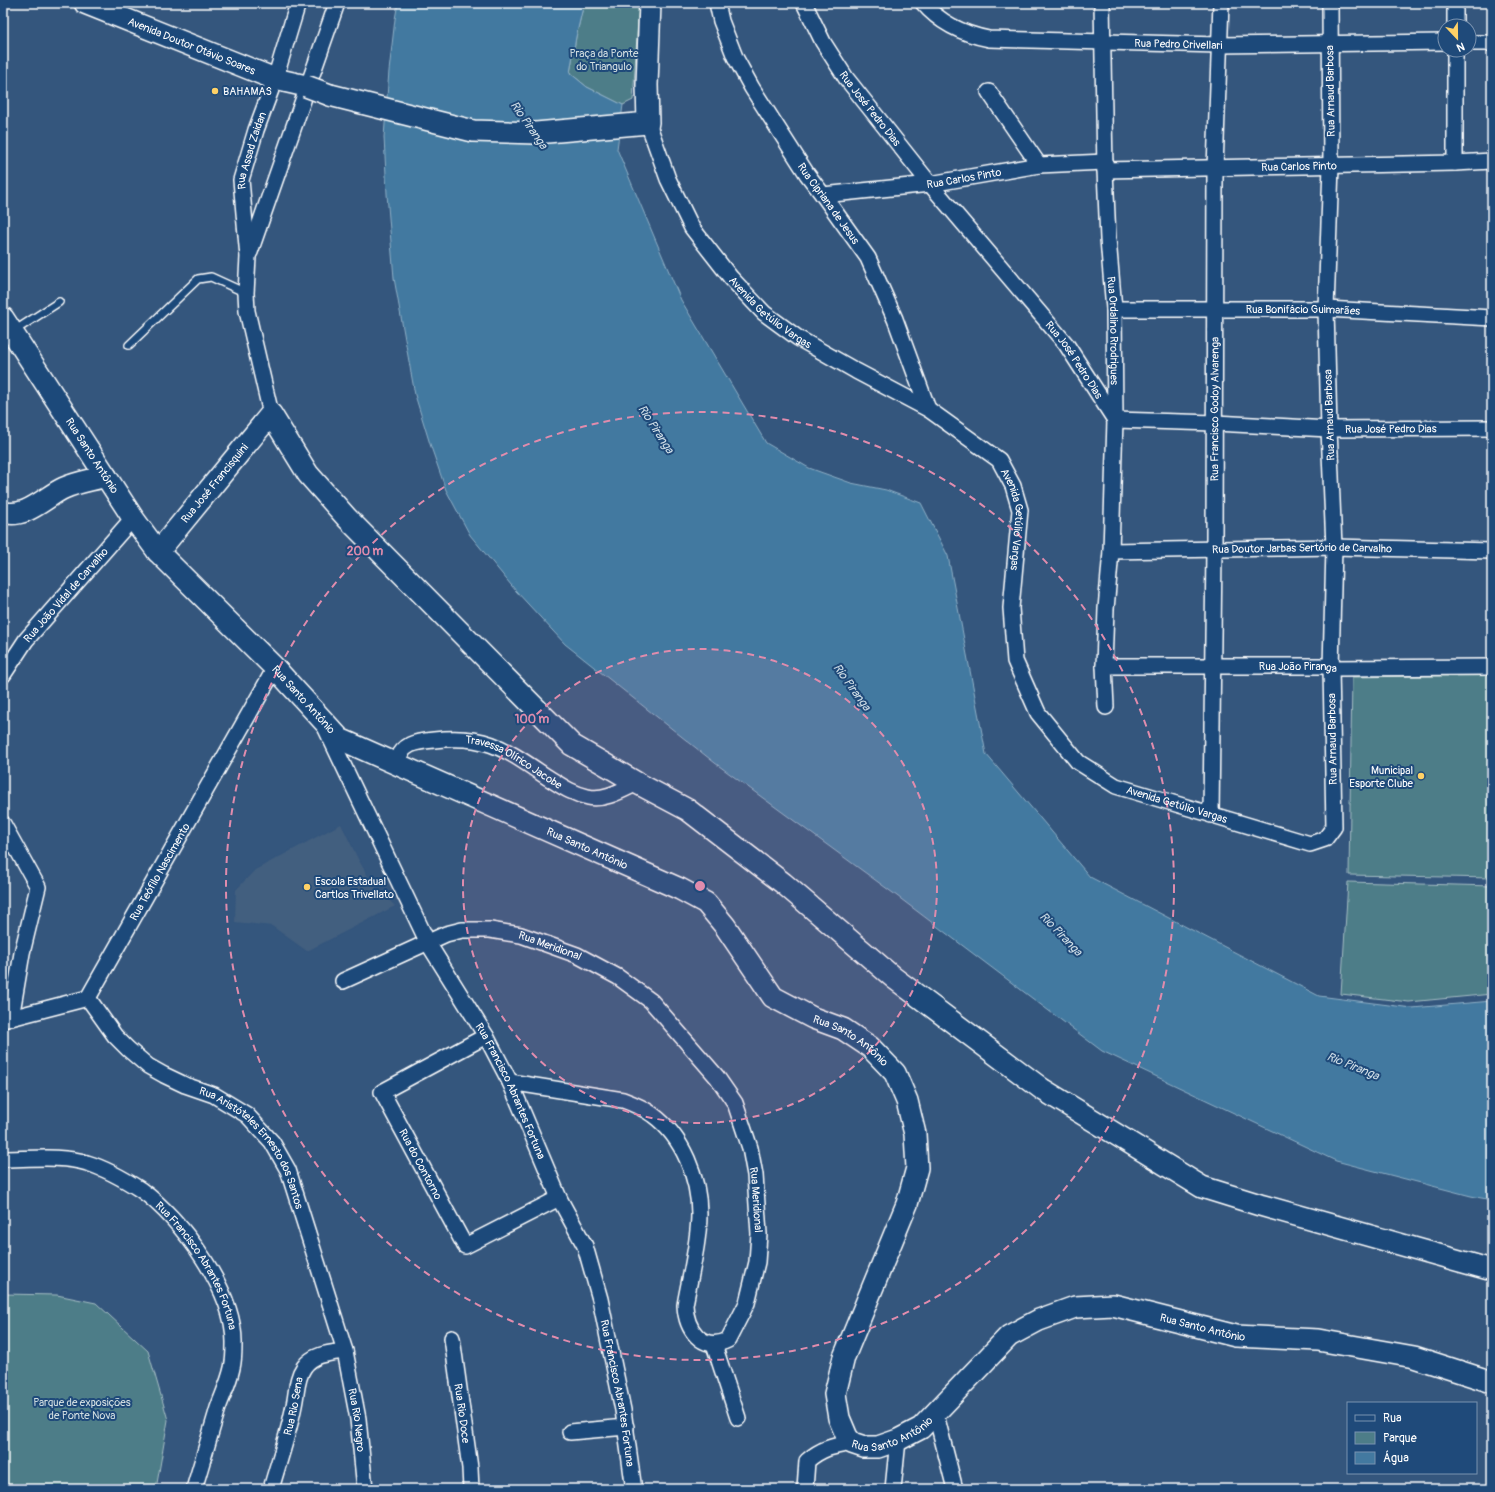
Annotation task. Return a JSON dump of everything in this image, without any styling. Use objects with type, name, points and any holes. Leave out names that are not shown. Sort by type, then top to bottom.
[{"type":"main road","name":"Avenida Doutor Otávio Soares","points":[[85,3],[275,79],[473,131],[536,133],[642,123]]},
{"type":"main road","points":[[642,123],[647,85],[650,3]]},
{"type":"main road","name":"Rua Santo Antônio","points":[[8,325],[133,518],[158,552],[275,668],[340,739],[680,889],[706,903],[725,926],[773,997],[813,1018],[842,1029],[870,1047],[895,1073],[907,1101],[915,1134],[917,1168],[907,1204],[844,1357],[835,1394],[839,1418],[847,1437],[852,1443],[870,1448],[884,1445],[898,1440],[921,1428],[1009,1336],[1038,1320],[1075,1307],[1113,1306],[1236,1336],[1318,1340],[1414,1356],[1492,1382]]},
{"type":"main road","points":[[270,414],[308,474],[347,518],[572,745],[637,783],[688,810],[783,883],[894,978],[1042,1089],[1202,1187],[1260,1205],[1492,1270]]},
{"type":"main road","name":"Rua José Francisquini","points":[[158,552],[270,414]]},
{"type":"main road","points":[[3,512],[8,514],[18,513],[30,509],[65,488],[106,476]]},
{"type":"street","name":"Rua Assad Zaidan","points":[[270,414],[247,311],[246,293],[248,257],[241,180],[256,130],[275,79],[298,3]]},
{"type":"street","name":"Rua Assad Zaidan","points":[[248,257],[337,3]]},
{"type":"street","name":"Rua Cipriana de Jesus","points":[[717,3],[721,21],[732,50],[752,88],[807,174],[868,258],[895,319],[928,409]]},
{"type":"street","name":"Rua José Pedro Dias","points":[[804,3],[823,42],[846,78],[930,184],[1066,344],[1115,420],[1215,423],[1329,429],[1492,428]]},
{"type":"street","name":"Rua Pedro Crivellari","points":[[922,3],[945,23],[978,37],[1002,40],[1219,45],[1437,42]]},
{"type":"street","name":"Rua Ordalino Rrodrigues","points":[[1102,3],[1105,166],[1108,239],[1114,309],[1115,420],[1111,551],[1106,609],[1104,666],[1106,707]]},
{"type":"street","name":"Rua Francisco Godoy Alvarenga","points":[[1211,815],[1215,423],[1215,168],[1221,3]]},
{"type":"street","name":"Rua Arnaud Barbosa","points":[[1330,3],[1329,43],[1331,166],[1326,309],[1334,547],[1331,668],[1334,827]]},
{"type":"street","points":[[1455,3],[1455,18]]},
{"type":"street","points":[[1477,42],[1492,43]]},
{"type":"street","points":[[1455,58],[1456,163]]},
{"type":"street","points":[[989,92],[1039,165]]},
{"type":"street","name":"Avenida Getúlio Vargas","points":[[642,123],[692,228],[731,278],[764,313],[798,338],[928,409],[999,460],[1013,486],[1020,510],[1011,608],[1015,661],[1038,713],[1078,762],[1116,786],[1310,844],[1325,839],[1334,827]]},
{"type":"street","name":"Rua Carlos Pinto","points":[[823,195],[930,184],[1039,165],[1215,168],[1492,161]]},
{"type":"street","name":"Rua Bonifácio Guimarães","points":[[1114,309],[1326,309],[1492,318]]},
{"type":"street","name":"Rua João Vidal de Carvalho","points":[[3,675],[26,640],[133,518]]},
{"type":"street","name":"Rua Doutor Jarbas Sertório de Carvalho","points":[[1111,551],[1334,547],[1492,551]]},
{"type":"street","name":"Rua João Piranga","points":[[1104,666],[1324,666],[1331,668],[1492,667]]},
{"type":"street","name":"Rua Teófilo Nascimento","points":[[88,998],[275,668]]},
{"type":"street","name":"Rua Francisco Abrantes Fortuna","points":[[320,716],[428,943],[486,1036],[510,1082],[559,1198],[585,1246],[600,1298],[626,1427],[633,1483],[632,1489]]},
{"type":"street","name":"Travessa Olírico Jacobe","points":[[395,763],[400,752],[405,747],[413,743],[443,739],[467,739],[493,744],[506,750],[568,790],[587,797],[603,797],[637,783]]},
{"type":"street","points":[[3,824],[38,887],[7,1019],[88,998]]},
{"type":"street","name":"Rua Meridional","points":[[343,981],[446,934],[462,930],[490,930],[521,935],[577,955],[618,977],[651,1001],[717,1077],[736,1104],[750,1148],[755,1175],[759,1234],[757,1262],[747,1303],[728,1340],[714,1345]]},
{"type":"street","name":"Rua Aristóteles Ernesto dos Santos","points":[[88,998],[115,1036],[148,1066],[185,1086],[214,1095],[247,1115],[272,1142],[288,1170],[345,1351]]},
{"type":"street","name":"Rua do Contorno","points":[[486,1036],[382,1092],[465,1246],[559,1198]]},
{"type":"street","points":[[510,1082],[623,1100],[640,1107],[654,1116],[676,1140],[686,1157],[694,1176],[699,1214],[697,1236],[685,1305],[685,1314],[688,1323],[699,1338],[706,1343],[714,1345],[738,1418]]},
{"type":"street","name":"Rua Francisco Abrantes Fortuna","points":[[3,1160],[56,1158],[86,1162],[114,1173],[142,1191],[164,1211],[200,1252],[215,1276],[231,1320],[234,1342],[233,1366],[219,1406],[194,1489]]},
{"type":"street","name":"Rua Rio Doce","points":[[452,1338],[470,1468],[471,1489]]},
{"type":"street","name":"Rua Rio Sena","points":[[271,1489],[295,1400],[298,1379],[303,1368],[311,1360],[323,1354],[345,1351]]},
{"type":"street","name":"Rua Rio Negro","points":[[345,1351],[358,1419],[365,1489]]},
{"type":"street","points":[[936,1411],[955,1489]]},
{"type":"street","points":[[570,1432],[626,1427]]},
{"type":"street","points":[[893,1489],[898,1440]]},
{"type":"street","points":[[805,1489],[807,1461],[817,1452],[830,1447],[852,1443]]},
{"type":"lane","points":[[129,346],[198,280],[211,277],[246,293]]},
{"type":"lane","points":[[8,325],[59,302]]},
{"type":"shaded area","name":"Escola Estadual Cartlos Trivellato","points":[[341,824],[358,859],[373,885],[395,906],[307,951],[272,926],[235,922],[236,890],[255,870]]},
{"type":"green space","name":"Praça da Ponte do Triangulo","points":[[584,3],[639,3],[633,100],[623,105],[587,87],[570,73]]},
{"type":"green space","name":"Municipal Esporte Clube","points":[[1492,675],[1492,878],[1349,875],[1352,677]]},
{"type":"green space","points":[[1348,882],[1492,886],[1492,994],[1409,1002],[1341,994]]},
{"type":"green space","name":"Parque de exposições de Ponte Nova","points":[[3,1294],[57,1295],[96,1303],[148,1351],[168,1420],[156,1489],[3,1489]]},
{"type":"water","name":"Rio Piranga","points":[[398,3],[584,3],[570,73],[587,87],[623,105],[617,149],[681,300],[766,443],[809,468],[851,483],[886,490],[921,503],[948,556],[986,754],[1090,877],[1319,996],[1412,1008],[1492,1001],[1492,1200],[1471,1196],[1336,1161],[1102,1051],[893,893],[715,763],[565,644],[516,591],[470,535],[446,490],[415,395],[394,278],[384,137],[389,71]]},
{"type":"place","name":"BAHAMAS","points":[[215,91]]},
{"type":"place","name":"Municipal Esporte Clube","points":[[1421,776]]},
{"type":"place","name":"Escola Estadual Cartlos Trivellato","points":[[307,887]]}]
